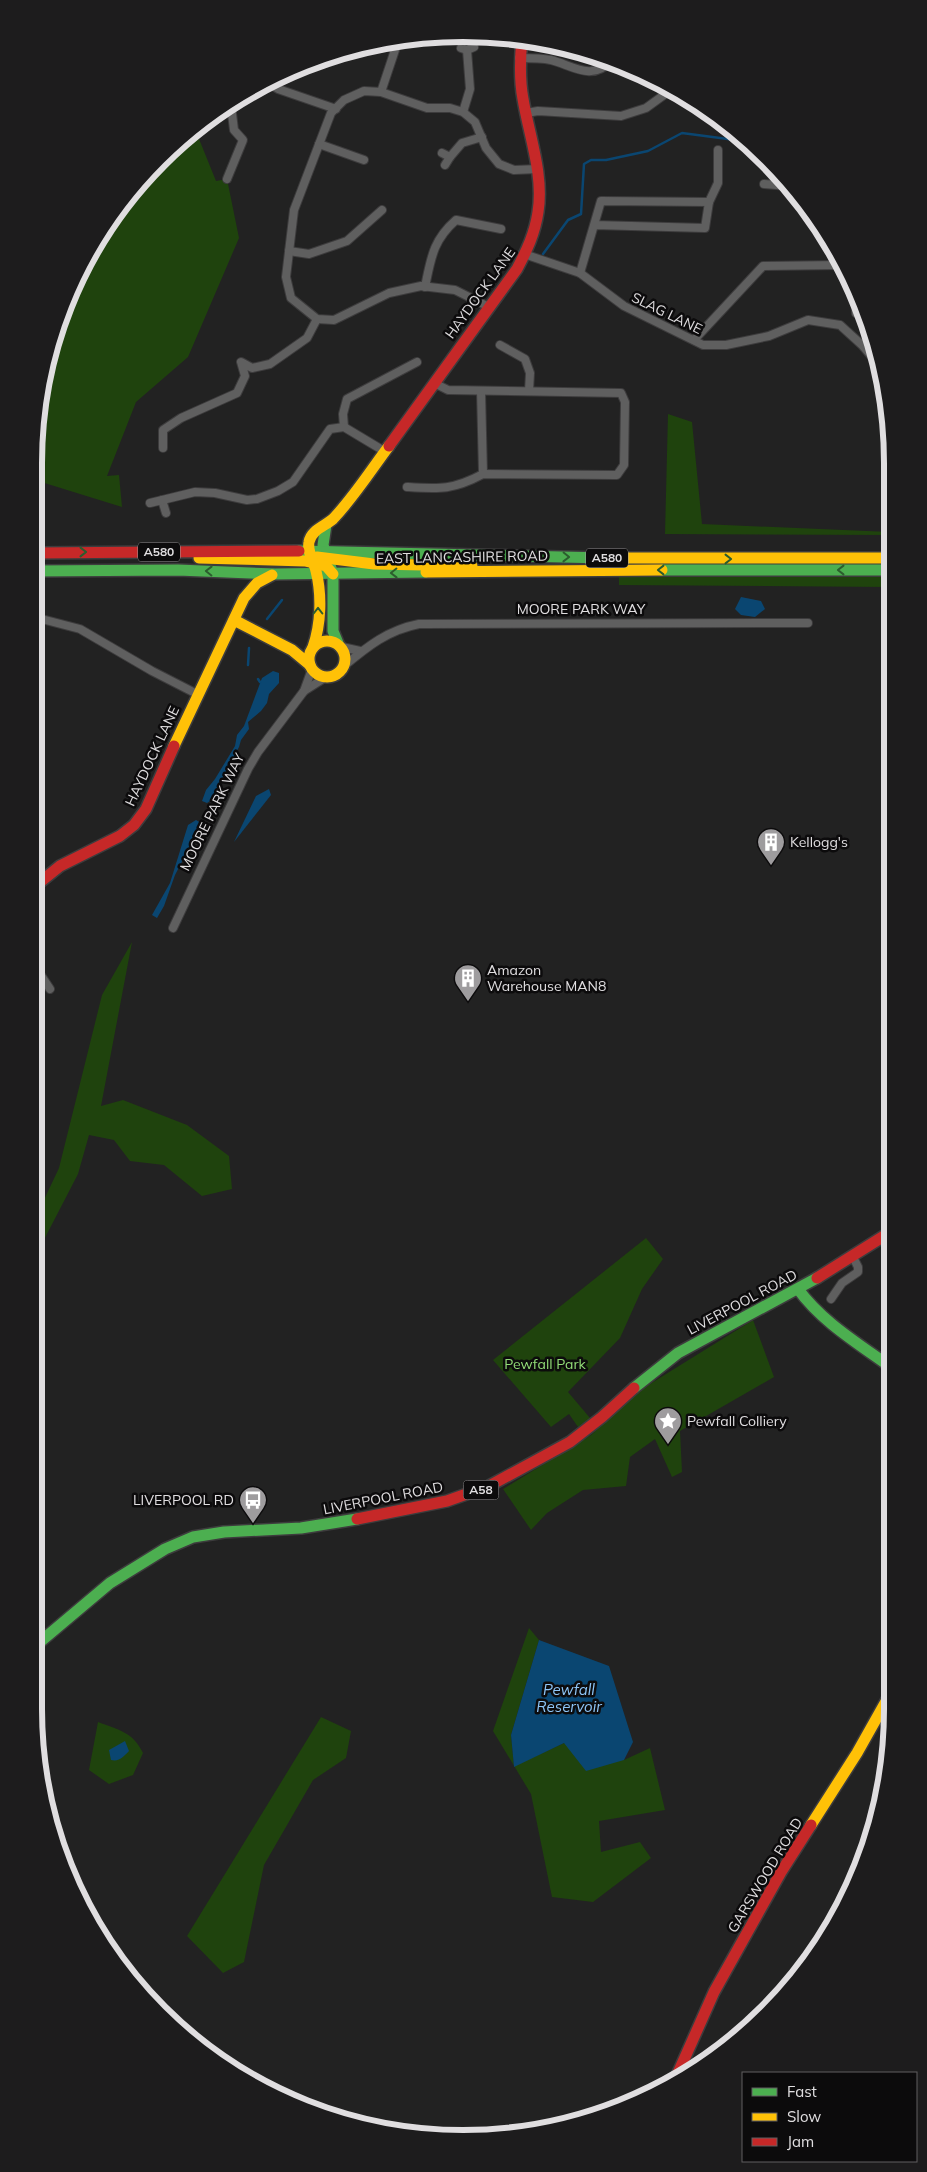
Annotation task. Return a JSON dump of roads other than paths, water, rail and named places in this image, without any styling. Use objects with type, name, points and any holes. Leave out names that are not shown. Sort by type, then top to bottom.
[{"type":"main road","name":"HAYDOCK LANE","points":[[311,557],[309,539],[316,530],[326,525],[340,510],[527,255],[535,231],[540,188],[538,169],[519,80],[521,46]]},
{"type":"main road","points":[[234,620],[292,650],[320,676],[326,677],[339,673],[344,666],[346,656],[333,630],[333,574],[326,555],[323,537],[326,525]]},
{"type":"main road","name":"EAST LANCASHIRE ROAD","points":[[42,553],[122,552],[311,557],[326,555],[603,558],[884,558]]},
{"type":"main road","points":[[326,555],[374,564],[468,564],[486,571]]},
{"type":"main road","points":[[311,557],[326,566],[333,574]]},
{"type":"main road","points":[[311,557],[317,574],[318,630],[312,649],[311,667]]},
{"type":"main road","name":"EAST LANCASHIRE ROAD","points":[[42,571],[333,574],[486,571],[884,570]]},
{"type":"main road","points":[[233,572],[244,582],[244,598]]},
{"type":"main road","name":"HAYDOCK LANE","points":[[42,881],[60,866],[120,836],[134,825],[146,809],[197,694],[244,598],[262,580],[275,574]]},
{"type":"main road","points":[[292,650],[312,649],[322,641],[328,640],[340,645]]},
{"type":"main road","name":"LIVERPOOL ROAD","points":[[42,1640],[110,1583],[165,1549],[193,1537],[214,1533],[301,1528],[354,1520],[447,1501],[489,1486],[570,1442],[602,1417],[647,1376],[678,1353],[853,1258],[884,1237]]},
{"type":"main road","points":[[798,1289],[802,1296],[829,1320],[884,1362]]},
{"type":"main road","name":"GARSWOOD ROAD","points":[[680,2070],[719,1984],[781,1872],[857,1753],[884,1705]]},
{"type":"street","points":[[381,92],[396,48]]},
{"type":"street","points":[[463,112],[470,89],[467,48]]},
{"type":"street","points":[[519,58],[547,59],[585,72],[598,70],[603,66]]},
{"type":"street","points":[[276,87],[336,109]]},
{"type":"street","points":[[489,307],[455,290],[424,287],[389,293],[334,320],[317,319],[291,298],[286,277],[294,210],[331,114],[344,100],[364,91],[381,92],[426,108],[450,108],[463,112],[476,122],[488,153],[499,164],[514,170],[538,169]]},
{"type":"street","points":[[526,112],[622,116],[646,108],[665,94]]},
{"type":"street","points":[[227,179],[243,140],[234,130],[232,112]]},
{"type":"street","points":[[445,165],[446,155],[462,143],[482,137]]},
{"type":"street","points":[[320,144],[364,160]]},
{"type":"street","points":[[594,225],[705,228],[709,202],[718,183],[718,150]]},
{"type":"street","points":[[764,184],[779,185]]},
{"type":"street","points":[[580,272],[601,201],[709,202]]},
{"type":"street","points":[[289,251],[309,254],[346,241],[382,210]]},
{"type":"street","points":[[424,287],[432,253],[443,232],[456,220],[501,229]]},
{"type":"street","name":"SLAG LANE","points":[[527,255],[580,272],[624,306],[702,345],[726,345],[769,336],[808,320],[840,325],[870,354]]},
{"type":"street","points":[[694,340],[763,266],[835,265]]},
{"type":"street","points":[[163,448],[163,430],[181,418],[237,393],[245,376],[241,362],[252,368],[270,364],[307,338],[317,319]]},
{"type":"street","points":[[500,345],[525,359],[530,373],[529,391]]},
{"type":"street","points":[[344,427],[343,414],[347,399],[417,362]]},
{"type":"street","points":[[407,488],[441,489],[464,484],[482,474],[617,475],[624,465],[625,402],[621,392],[448,390],[434,382]]},
{"type":"street","points":[[481,391],[482,474]]},
{"type":"street","points":[[150,503],[200,492],[215,493],[246,500],[273,493],[293,482],[330,429],[344,427],[384,451]]},
{"type":"street","points":[[162,500],[166,513]]},
{"type":"street","points":[[42,619],[80,629],[152,671],[197,694]]},
{"type":"street","name":"MOORE PARK WAY","points":[[344,666],[360,651],[396,630],[419,624],[808,623]]},
{"type":"street","points":[[340,645],[360,651]]},
{"type":"street","name":"MOORE PARK WAY","points":[[304,691],[311,667]]},
{"type":"street","name":"MOORE PARK WAY","points":[[173,928],[248,769],[264,744],[304,691],[326,677]]},
{"type":"street","points":[[42,977],[50,989]]},
{"type":"street","points":[[843,1299],[833,1296],[842,1283],[858,1270],[853,1258]]},
{"type":"water","points":[[741,597],[761,601],[765,609],[755,617],[741,615],[735,609]]},
{"type":"water","points":[[273,671],[279,673],[279,683],[269,694],[267,703],[261,711],[248,722],[249,729],[241,740],[210,801],[207,803],[202,801],[206,790],[235,746],[237,735],[244,726],[262,678]]},
{"type":"water","points":[[269,789],[271,795],[234,842],[256,796]]},
{"type":"water","points":[[196,820],[201,823],[200,827],[175,875],[164,906],[157,918],[152,915],[170,883],[188,825]]},
{"type":"water","name":"Pewfall Reservoir","points":[[539,1640],[609,1666],[633,1742],[624,1760],[586,1771],[564,1743],[514,1767],[511,1735]]},
{"type":"water","points":[[125,1741],[129,1751],[119,1759],[111,1760],[109,1750]]},
{"type":"waterway","points":[[543,254],[568,220],[581,214],[584,164],[591,160],[606,160],[648,151],[682,133],[732,140]]},
{"type":"waterway","points":[[267,619],[282,600]]},
{"type":"waterway","points":[[248,665],[249,648]]},
{"type":"place","name":"Kellogg's","points":[[771,866]]},
{"type":"place","name":"Amazon Warehouse MAN8","points":[[468,1002]]},
{"type":"place","name":"Pewfall Colliery","points":[[668,1445]]},
{"type":"place","name":"LIVERPOOL RD","points":[[253,1524]]},
{"type":"park label","name":"Pewfall Park","points":[[545,1364]]}]
